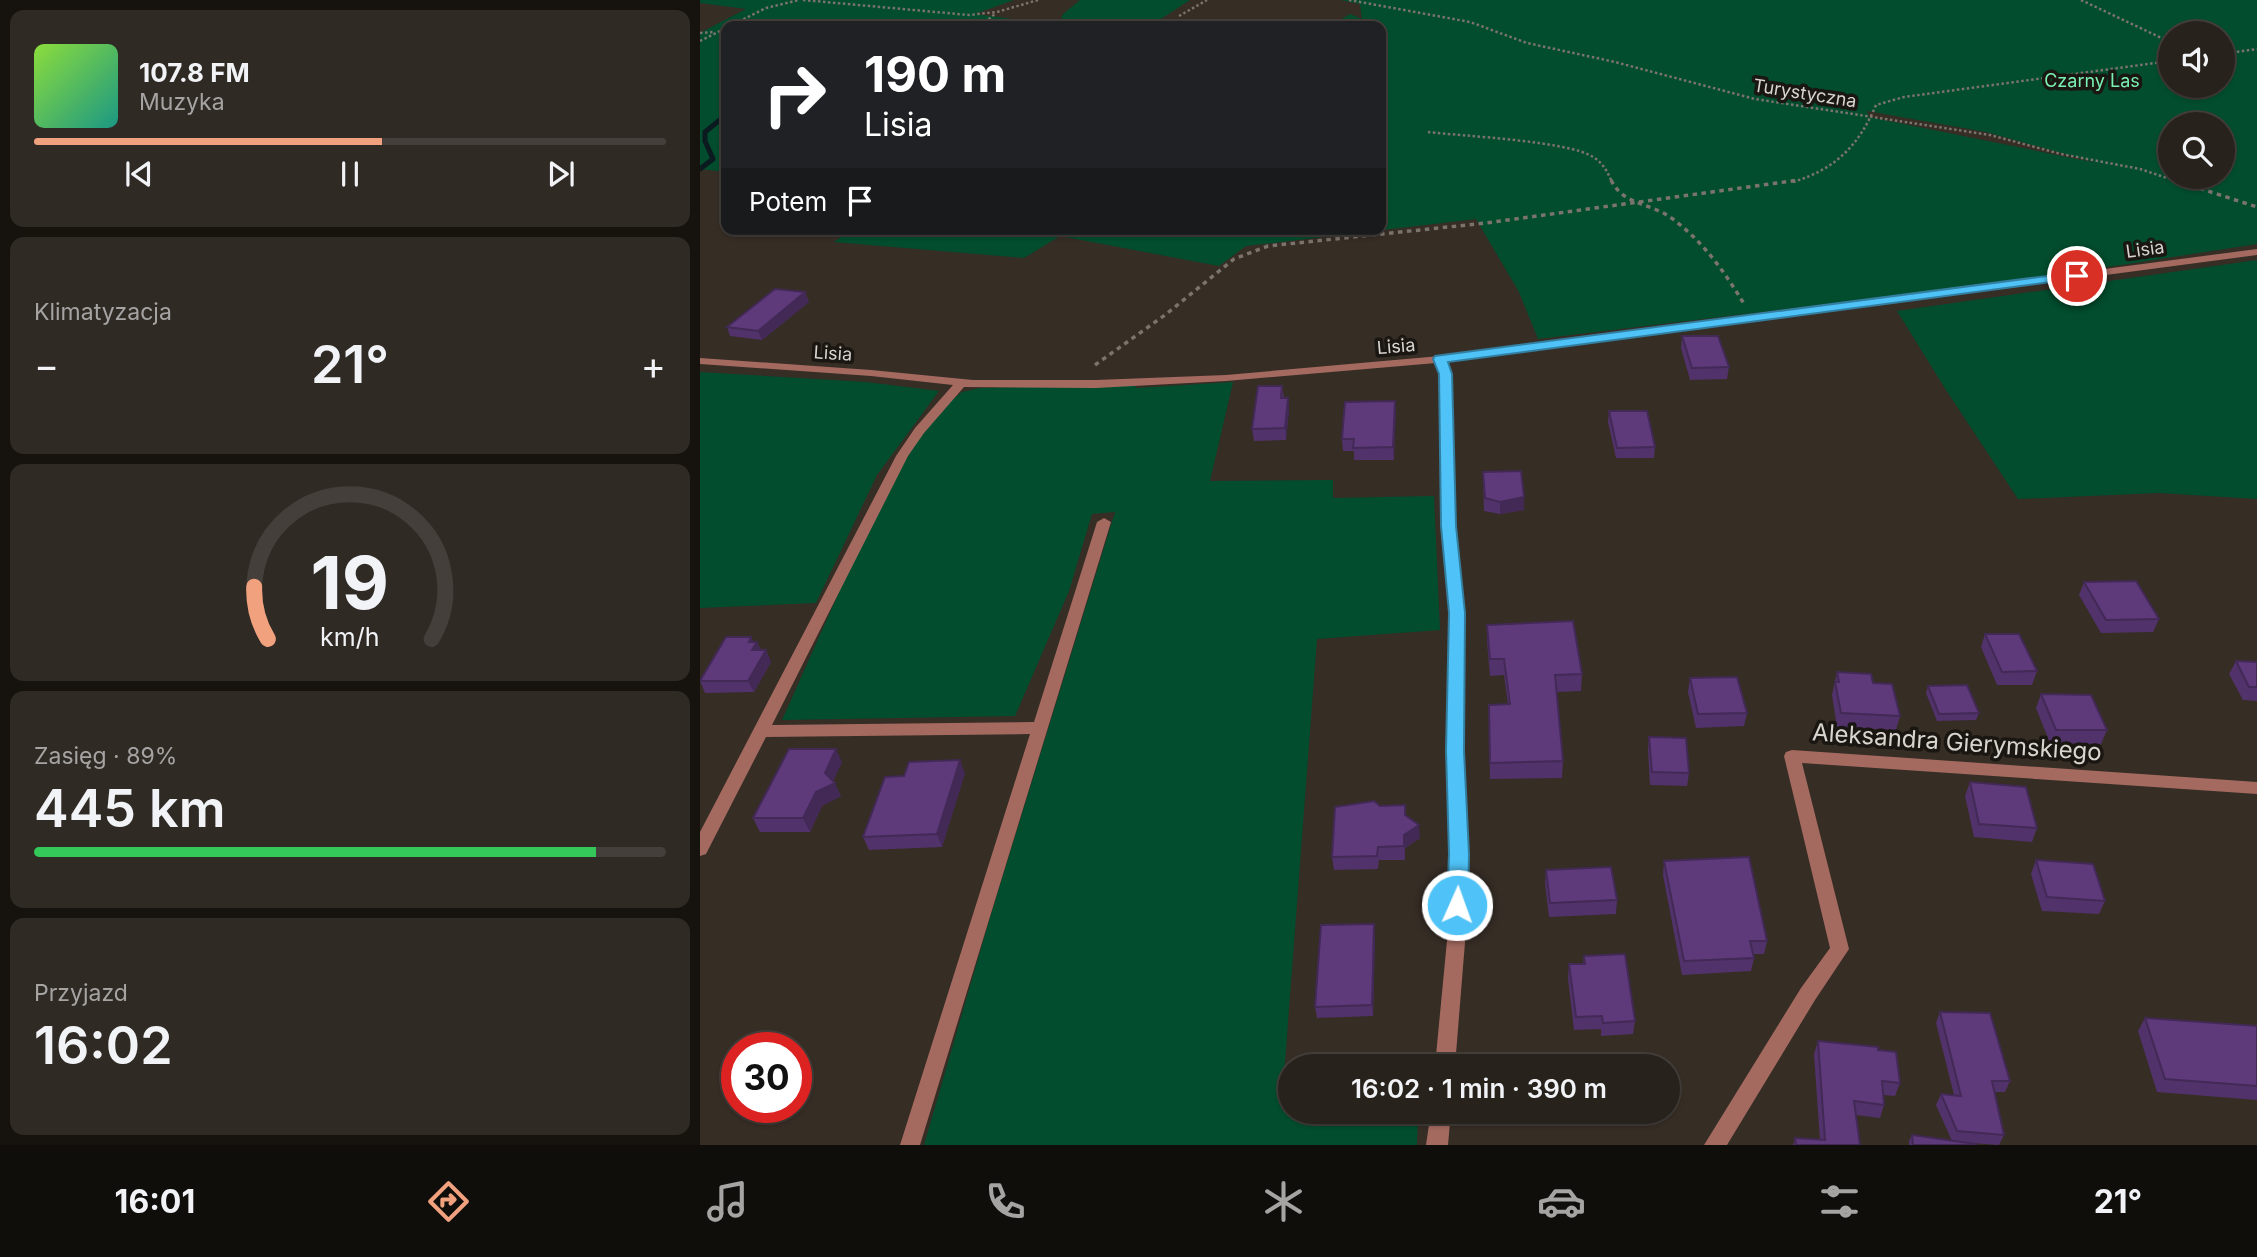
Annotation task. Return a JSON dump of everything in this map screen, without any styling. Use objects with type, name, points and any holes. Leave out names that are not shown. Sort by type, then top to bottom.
[{"type":"street","name":"Lisia","points":[[700,361],[871,373],[961,383],[1069,384],[1226,378],[1440,359],[1754,320],[2257,252]]},
{"type":"street","points":[[1440,359],[1446,374],[1449,526],[1457,613],[1455,751],[1459,854],[1457,930],[1447,1054]]},
{"type":"street","points":[[700,849],[902,456],[919,431],[961,383]]},
{"type":"street","points":[[910,1145],[1104,522]]},
{"type":"street","points":[[762,731],[1040,728]]},
{"type":"street","name":"Aleksandra Gierymskiego","points":[[1715,1145],[1808,994],[1840,949],[1791,755],[2257,788]]},
{"type":"street","points":[[1437,1145],[1439,1124]]},
{"type":"path","points":[[740,21],[766,8],[801,0],[969,15],[997,12],[1038,0]]},
{"type":"path","points":[[1179,16],[1207,0]]},
{"type":"path","name":"Turystyczna","points":[[1349,0],[1470,22],[1527,43],[1627,65],[1744,96],[1990,135],[2061,154],[2140,169],[2257,207]]},
{"type":"path","points":[[2081,0],[2158,36]]},
{"type":"path","points":[[987,21],[997,12]]},
{"type":"path","points":[[700,41],[721,30]]},
{"type":"path","points":[[700,33],[718,32]]},
{"type":"path","points":[[2235,52],[2257,49]]},
{"type":"path","points":[[1386,234],[1789,183],[1819,175],[1845,157],[1872,116],[1876,105],[1904,97],[2158,63]]},
{"type":"path","points":[[1428,132],[1564,147],[1591,155],[1605,167],[1616,190],[1634,202],[1670,216],[1721,266],[1754,320]]},
{"type":"path","points":[[1069,384],[1165,315],[1234,259],[1268,246],[1372,235]]},
{"type":"green space","points":[[700,0],[1014,0],[975,14],[1028,21],[723,21],[746,9],[700,3]]},
{"type":"green space","points":[[1080,0],[1190,0],[1158,21],[1060,21],[1063,14]]},
{"type":"green space","name":"Czarny Las","points":[[1341,0],[2257,0],[2257,244],[2017,281],[1538,339],[1519,292],[1476,219],[1386,230],[1386,21],[1338,21],[1350,14],[1362,19],[1360,4]],"holes":[[[1867,111],[1986,132],[2097,163],[1869,117]]]},
{"type":"green space","points":[[721,22],[721,171],[700,169],[700,33]]},
{"type":"green space","points":[[844,235],[1340,235],[1246,246],[1219,266],[1060,236],[1024,258],[834,242]]},
{"type":"green space","points":[[2257,260],[2257,499],[2159,493],[2018,499],[1897,311]]},
{"type":"green space","points":[[700,372],[866,382],[939,391],[877,475],[816,603],[700,608]]},
{"type":"green space","points":[[1233,382],[1210,481],[1333,480],[1333,498],[1434,496],[1440,630],[1317,639],[1286,1054],[1278,1054],[1278,1124],[1418,1124],[1417,1145],[924,1145],[989,921],[1115,512],[1092,514],[1069,591],[1015,716],[782,720],[840,590],[900,468],[921,435],[948,403],[962,392],[980,388],[1135,385],[1136,388]]},
{"type":"building","points":[[775,289],[805,292],[758,331],[727,327]]},
{"type":"building","points":[[1682,336],[1718,336],[1729,367],[1692,368]]},
{"type":"building","points":[[1258,386],[1282,386],[1281,398],[1288,398],[1285,428],[1252,429]]},
{"type":"building","points":[[1395,401],[1393,447],[1353,448],[1354,439],[1342,439],[1345,402]]},
{"type":"building","points":[[1609,411],[1647,411],[1655,447],[1617,448]]},
{"type":"building","points":[[1521,471],[1524,497],[1500,502],[1485,498],[1483,472]]},
{"type":"building","points":[[2136,581],[2159,619],[2106,620],[2084,582]]},
{"type":"building","points":[[1573,621],[1582,674],[1555,675],[1563,761],[1490,763],[1489,705],[1510,704],[1504,659],[1490,659],[1487,625]]},
{"type":"building","points":[[1985,634],[2019,634],[2037,671],[2002,672]]},
{"type":"building","points":[[726,637],[751,637],[749,642],[757,642],[752,650],[766,650],[748,681],[700,681]]},
{"type":"building","points":[[2236,661],[2257,662],[2257,687],[2249,687]]},
{"type":"building","points":[[1837,672],[1871,674],[1873,683],[1892,684],[1900,716],[1841,713],[1835,682],[1839,682]]},
{"type":"building","points":[[1737,677],[1747,713],[1698,714],[1690,678]]},
{"type":"building","points":[[1967,685],[1979,713],[1939,714],[1928,686]]},
{"type":"building","points":[[2041,694],[2091,695],[2107,730],[2056,730]]},
{"type":"building","points":[[1649,737],[1686,738],[1689,773],[1652,772]]},
{"type":"building","points":[[789,749],[836,749],[825,773],[835,783],[816,792],[803,818],[753,818]]},
{"type":"building","points":[[960,760],[937,834],[863,837],[885,777],[904,776],[909,762]]},
{"type":"building","points":[[1970,782],[2026,787],[2037,828],[1979,824]]},
{"type":"building","points":[[1374,801],[1380,806],[1405,805],[1405,815],[1419,825],[1404,835],[1404,846],[1378,847],[1377,856],[1332,857],[1335,807]]},
{"type":"building","points":[[1749,857],[1767,941],[1750,941],[1754,958],[1684,961],[1664,861]]},
{"type":"building","points":[[2036,860],[2093,864],[2105,901],[2047,897]]},
{"type":"building","points":[[1611,867],[1617,900],[1550,903],[1546,870]]},
{"type":"building","points":[[1374,924],[1372,1005],[1315,1007],[1321,925]]},
{"type":"building","points":[[1625,954],[1635,1021],[1603,1023],[1602,1016],[1576,1017],[1569,964],[1585,964],[1584,956]]},
{"type":"building","points":[[1940,1012],[1990,1013],[2010,1081],[1992,1081],[2004,1135],[1957,1131],[1941,1094],[1961,1096]]},
{"type":"building","points":[[2145,1018],[2257,1026],[2257,1086],[2165,1079]]},
{"type":"building","points":[[1818,1041],[1878,1047],[1878,1050],[1896,1052],[1900,1083],[1882,1081],[1884,1105],[1854,1101],[1860,1145],[1796,1145],[1795,1138],[1825,1140]]},
{"type":"building","points":[[1912,1135],[1976,1144],[1976,1145],[1913,1145]]},
{"type":"waterway","points":[[700,169],[713,159],[705,141],[705,132],[721,119]]},
{"type":"route","points":[[1457,905],[1457,613],[1449,526],[1446,374],[1440,359],[1833,310],[2077,276]]}]
